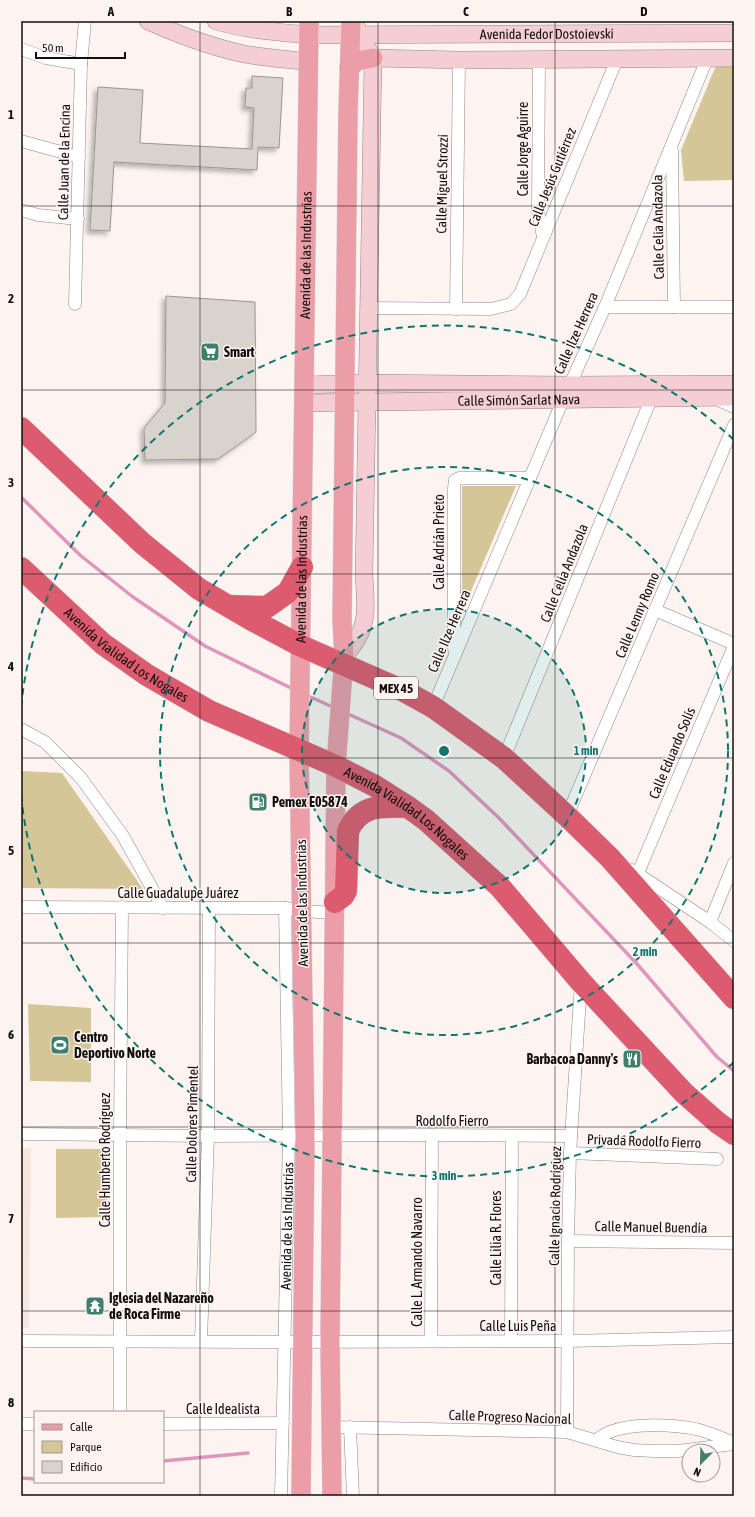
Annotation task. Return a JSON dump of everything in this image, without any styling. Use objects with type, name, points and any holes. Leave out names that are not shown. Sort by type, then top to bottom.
[{"type":"highway","name":"MEX 45","points":[[21,428],[142,543],[199,589],[227,606],[302,646],[343,660],[433,707],[504,758],[610,858],[734,998]]},
{"type":"highway","points":[[227,606],[267,607],[288,592],[302,567]]},
{"type":"highway","name":"Avenida Vialidad Los Nogales","points":[[21,568],[103,644],[147,675],[209,711],[336,766],[375,786],[426,820],[500,887],[581,982],[684,1093],[718,1124],[734,1134]]},
{"type":"highway","points":[[335,908],[346,891],[348,831],[351,824],[359,814],[381,806],[408,807]]},
{"type":"main road","name":"Avenida de las Industrias","points":[[301,1496],[294,1342],[297,1136],[293,910],[302,646],[309,28]]},
{"type":"main road","points":[[332,1496],[330,1342],[336,766],[343,660],[344,384],[350,68],[354,28]]},
{"type":"main road","points":[[350,68],[358,61],[373,58]]},
{"type":"street","name":"Calle Juan de la Encina","points":[[75,304],[81,64],[85,21]]},
{"type":"street","points":[[148,21],[165,29],[200,41],[245,54],[308,62]]},
{"type":"street","name":"Avenida Fedor Dostoievski","points":[[216,21],[231,26],[254,29],[354,28],[734,33]]},
{"type":"street","points":[[343,660],[358,639],[363,625],[365,612],[364,575],[373,58],[354,28]]},
{"type":"street","points":[[21,49],[46,58],[81,64]]},
{"type":"street","points":[[373,58],[459,60],[734,58]]},
{"type":"street","name":"Calle Jesús Gutiérrez","points":[[456,309],[491,310],[511,304],[520,294],[617,59]]},
{"type":"street","name":"Calle Ilze Herrera","points":[[433,707],[604,307],[707,59]]},
{"type":"street","name":"Calle Miguel Strozzi","points":[[456,309],[459,60]]},
{"type":"street","name":"Calle Jorge Aguirre","points":[[539,60],[538,211],[543,237]]},
{"type":"street","points":[[21,141],[79,157]]},
{"type":"street","name":"Calle Celia Andazola","points":[[672,146],[674,307]]},
{"type":"street","points":[[21,210],[38,215],[78,220]]},
{"type":"street","points":[[604,307],[734,307]]},
{"type":"street","points":[[369,308],[456,309]]},
{"type":"street","name":"Calle Simón Sarlat Nava","points":[[304,394],[344,384],[368,383],[570,385],[734,384]]},
{"type":"street","name":"Calle Simón Sarlat Nava","points":[[304,394],[344,403],[734,397]]},
{"type":"street","points":[[711,397],[734,407]]},
{"type":"street","name":"Calle Celia Andazola","points":[[504,758],[651,399]]},
{"type":"street","name":"Calle Lenny Romo","points":[[567,816],[734,425]]},
{"type":"street","name":"Calle Adrián Prieto","points":[[454,655],[455,480],[459,478],[530,478]]},
{"type":"street","points":[[655,610],[734,645]]},
{"type":"street","name":"Calle Eduardo Solís","points":[[638,873],[734,645]]},
{"type":"street","points":[[21,729],[45,742],[81,778],[123,836],[163,908]]},
{"type":"street","points":[[610,858],[638,873],[710,922],[734,941]]},
{"type":"street","points":[[710,922],[734,863]]},
{"type":"street","name":"Calle Guadalupe Juárez","points":[[21,907],[293,910],[335,908]]},
{"type":"street","name":"Calle Humberto Rodríguez","points":[[120,1411],[119,1341],[122,907]]},
{"type":"street","name":"Calle Dolores Pimentel","points":[[201,1341],[208,1136],[209,908]]},
{"type":"street","name":"Calle Ignacio Rodríguez","points":[[567,1432],[570,1153],[581,982]]},
{"type":"street","points":[[21,1134],[332,1136]]},
{"type":"street","name":"Calle L. Armando Navarro","points":[[431,1341],[432,1135]]},
{"type":"street","name":"Rodolfo Fierro","points":[[332,1136],[571,1136]]},
{"type":"street","name":"Calle Lilia R. Flores","points":[[511,1341],[512,1136]]},
{"type":"street","name":"Privada Rodolfo Fierro","points":[[570,1153],[717,1159]]},
{"type":"street","name":"Calle Manuel Buendía","points":[[568,1241],[734,1243]]},
{"type":"street","name":"Calle Luis Peña","points":[[294,1342],[569,1341],[734,1337]]},
{"type":"street","points":[[21,1341],[294,1342]]},
{"type":"street","name":"Avenida de las Industrias","points":[[281,1496],[283,1423],[294,1342]]},
{"type":"street","name":"Calle Idealista","points":[[164,1424],[283,1423]]},
{"type":"street","points":[[21,1424],[34,1424]]},
{"type":"street","points":[[596,1440],[609,1432],[638,1426],[676,1427],[696,1429],[710,1433],[734,1444]]},
{"type":"street","name":"Calle Progreso Nacional","points":[[330,1427],[567,1432],[617,1447],[653,1451],[678,1451],[734,1444]]},
{"type":"street","points":[[350,1427],[353,1496]]},
{"type":"shaded area","points":[[21,1148],[31,1148],[29,1328],[21,1328]]},
{"type":"green space","points":[[720,63],[734,63],[734,180],[684,181],[681,150],[715,68]]},
{"type":"green space","points":[[462,486],[516,486],[462,612]]},
{"type":"green space","points":[[21,771],[62,773],[143,889],[21,888]]},
{"type":"green space","name":"Centro Deportivo Norte","points":[[28,1004],[91,1008],[91,1082],[30,1081]]},
{"type":"green space","points":[[56,1149],[106,1149],[107,1217],[56,1218]]},
{"type":"building","points":[[252,76],[283,78],[279,148],[258,147],[257,170],[114,162],[110,231],[90,230],[98,87],[143,90],[140,143],[252,149],[254,108],[245,107],[246,88],[252,88]]},
{"type":"building","name":"Smart","points":[[166,296],[255,302],[256,432],[218,459],[145,460],[144,428],[165,403]]},
{"type":"waterway","points":[[21,497],[81,556],[133,597],[205,646],[295,690]]},
{"type":"waterway","points":[[306,695],[335,708]]},
{"type":"waterway","points":[[346,713],[401,738],[449,771],[499,818],[638,965],[717,1057],[734,1071]]},
{"type":"waterway","points":[[164,1461],[248,1453]]},
{"type":"waterway","points":[[21,1478],[34,1479]]},
{"type":"place","name":"Smart","points":[[210,352]]},
{"type":"place","name":"Pemex E05874","points":[[258,802]]},
{"type":"place","name":"Centro Deportivo Norte","points":[[60,1045]]},
{"type":"place","name":"Barbacoa Danny's","points":[[632,1059]]},
{"type":"place","name":"Iglesia del Nazareño de Roca Firme","points":[[95,1306]]}]
